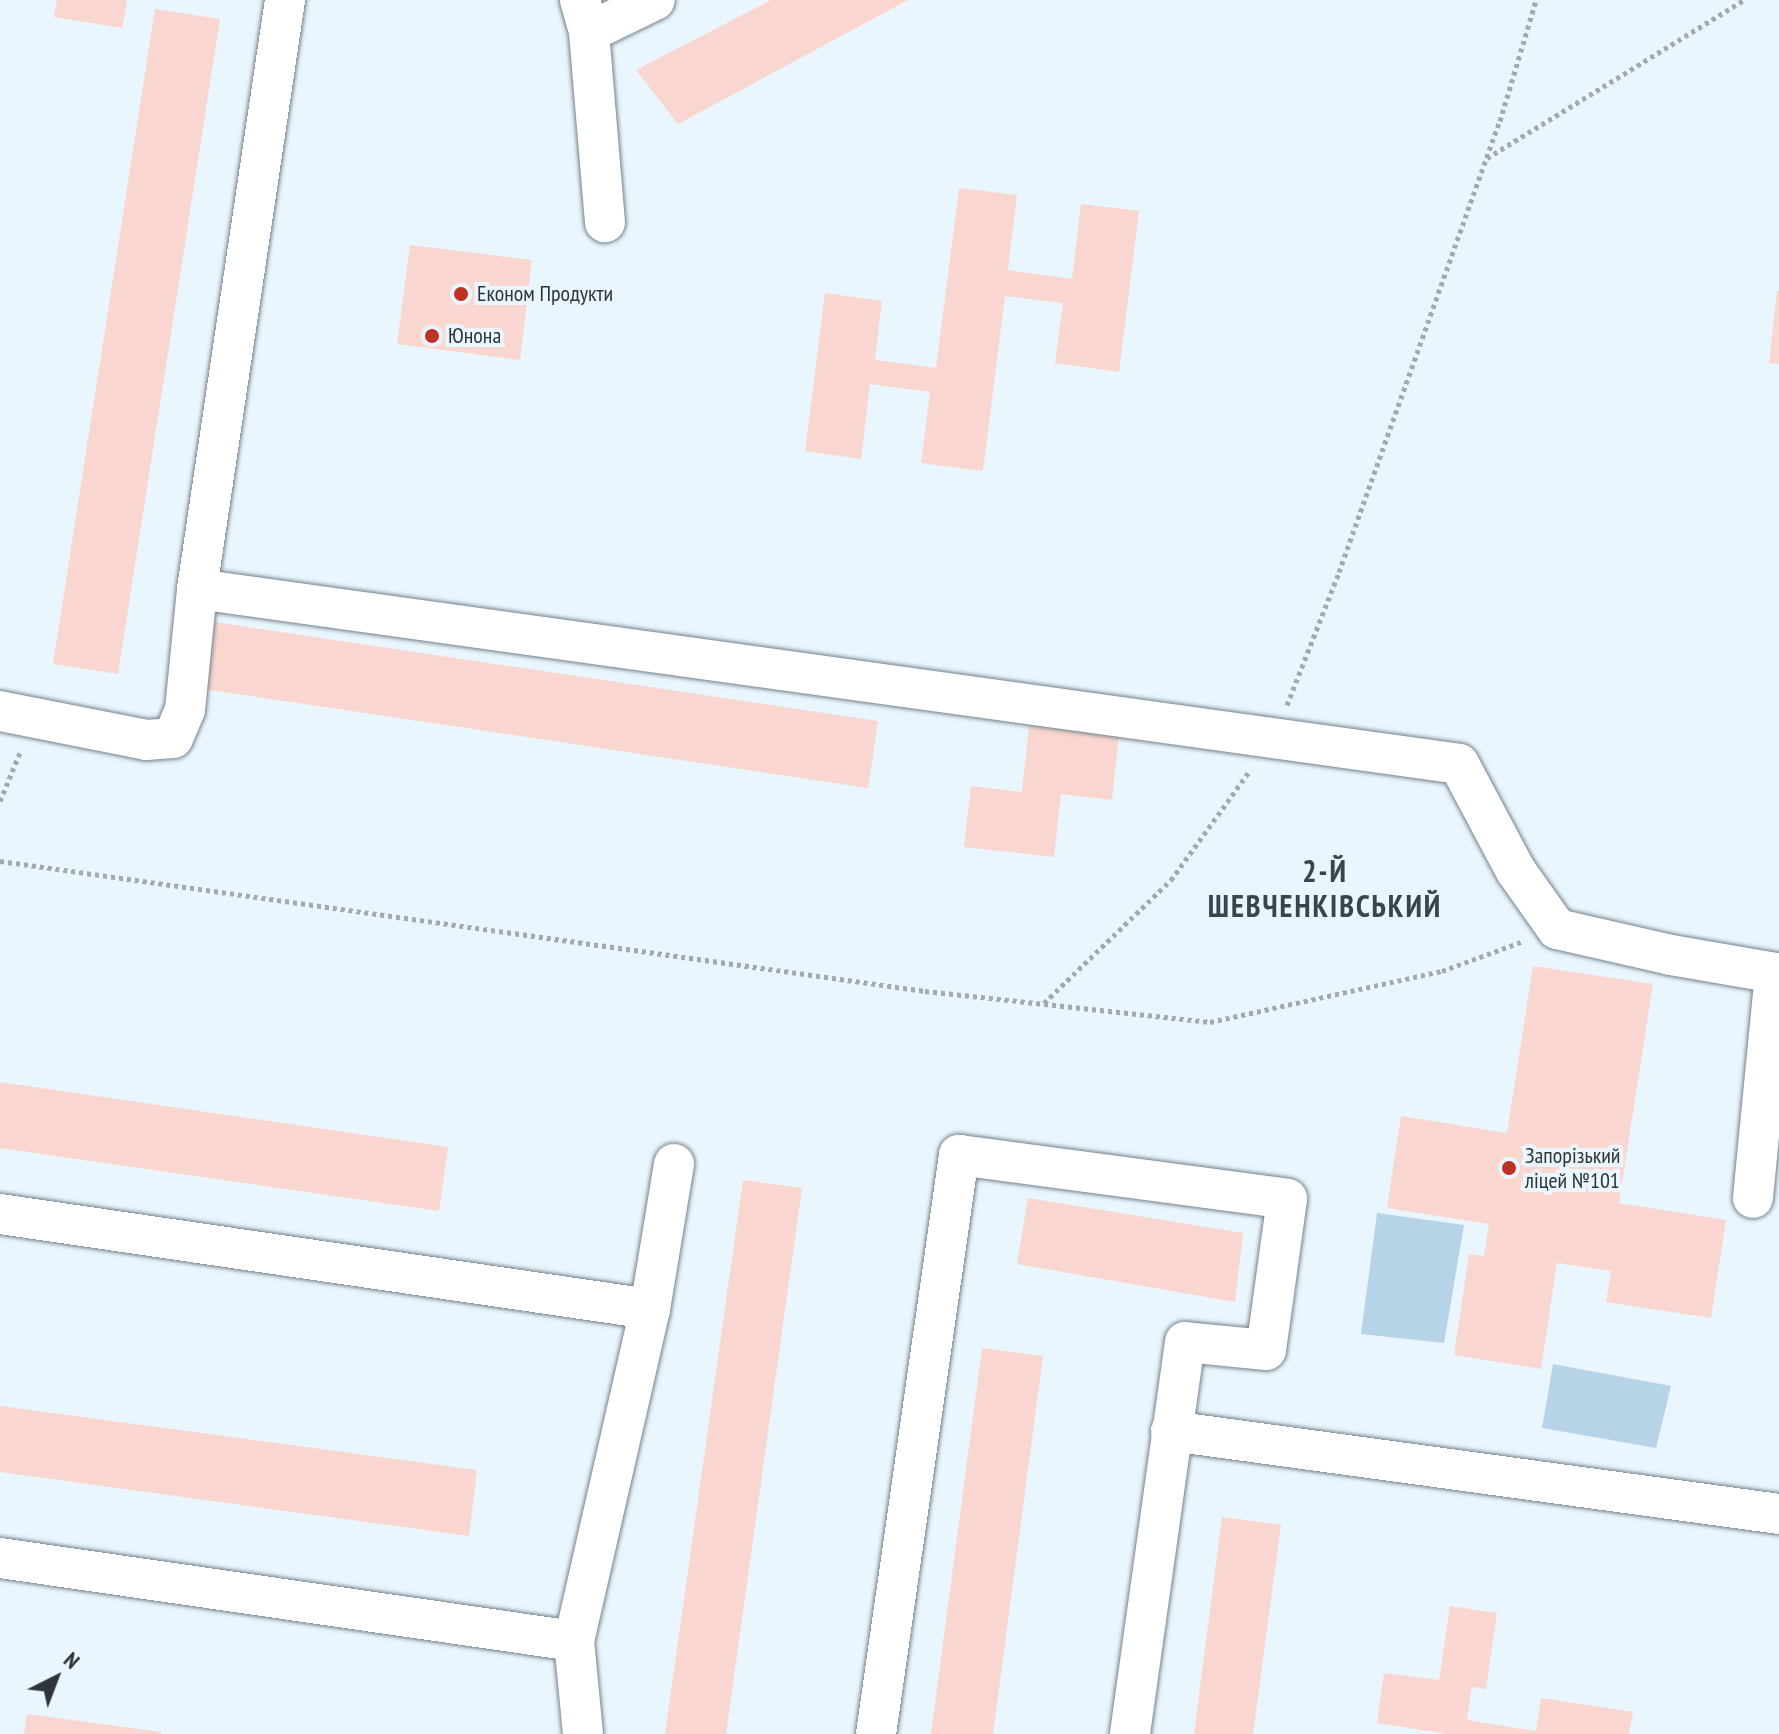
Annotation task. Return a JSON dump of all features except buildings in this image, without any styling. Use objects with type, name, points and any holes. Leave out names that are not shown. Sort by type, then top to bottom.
[{"type":"street","points":[[17,715],[146,740],[173,738],[185,710],[197,589],[285,0]]},
{"type":"street","points":[[605,222],[584,16],[655,0]]},
{"type":"street","points":[[197,589],[1459,764],[1516,871],[1557,929],[1671,955],[1775,973],[1753,1198]]},
{"type":"street","points":[[876,1734],[959,1155],[1287,1199],[1266,1350],[1185,1342],[1130,1734]]},
{"type":"street","points":[[583,1734],[574,1641],[650,1309],[674,1164]]},
{"type":"street","points":[[0,1214],[650,1309]]},
{"type":"street","points":[[1171,1431],[1779,1514]]},
{"type":"street","points":[[0,1558],[574,1641]]},
{"type":"path","points":[[1043,1004],[1171,880],[1274,739],[1339,572],[1486,159],[1536,0]]},
{"type":"path","points":[[1486,159],[1744,0]]},
{"type":"path","points":[[0,801],[17,715]]},
{"type":"path","points":[[0,861],[925,991],[1210,1022],[1442,971],[1557,929]]},
{"type":"shaded area","points":[[1377,1213],[1464,1225],[1444,1343],[1361,1334]]},
{"type":"shaded area","points":[[1553,1364],[1671,1386],[1656,1448],[1542,1428]]},
{"type":"place","name":"Економ Продукти","points":[[461,294]]},
{"type":"place","name":"Юнона","points":[[432,336]]},
{"type":"place","name":"Запорізький ліцей №101","points":[[1509,1168]]},
{"type":"district","name":"2-Й ШЕВЧЕНКІВСЬКИЙ","points":[[1325,888]]}]
